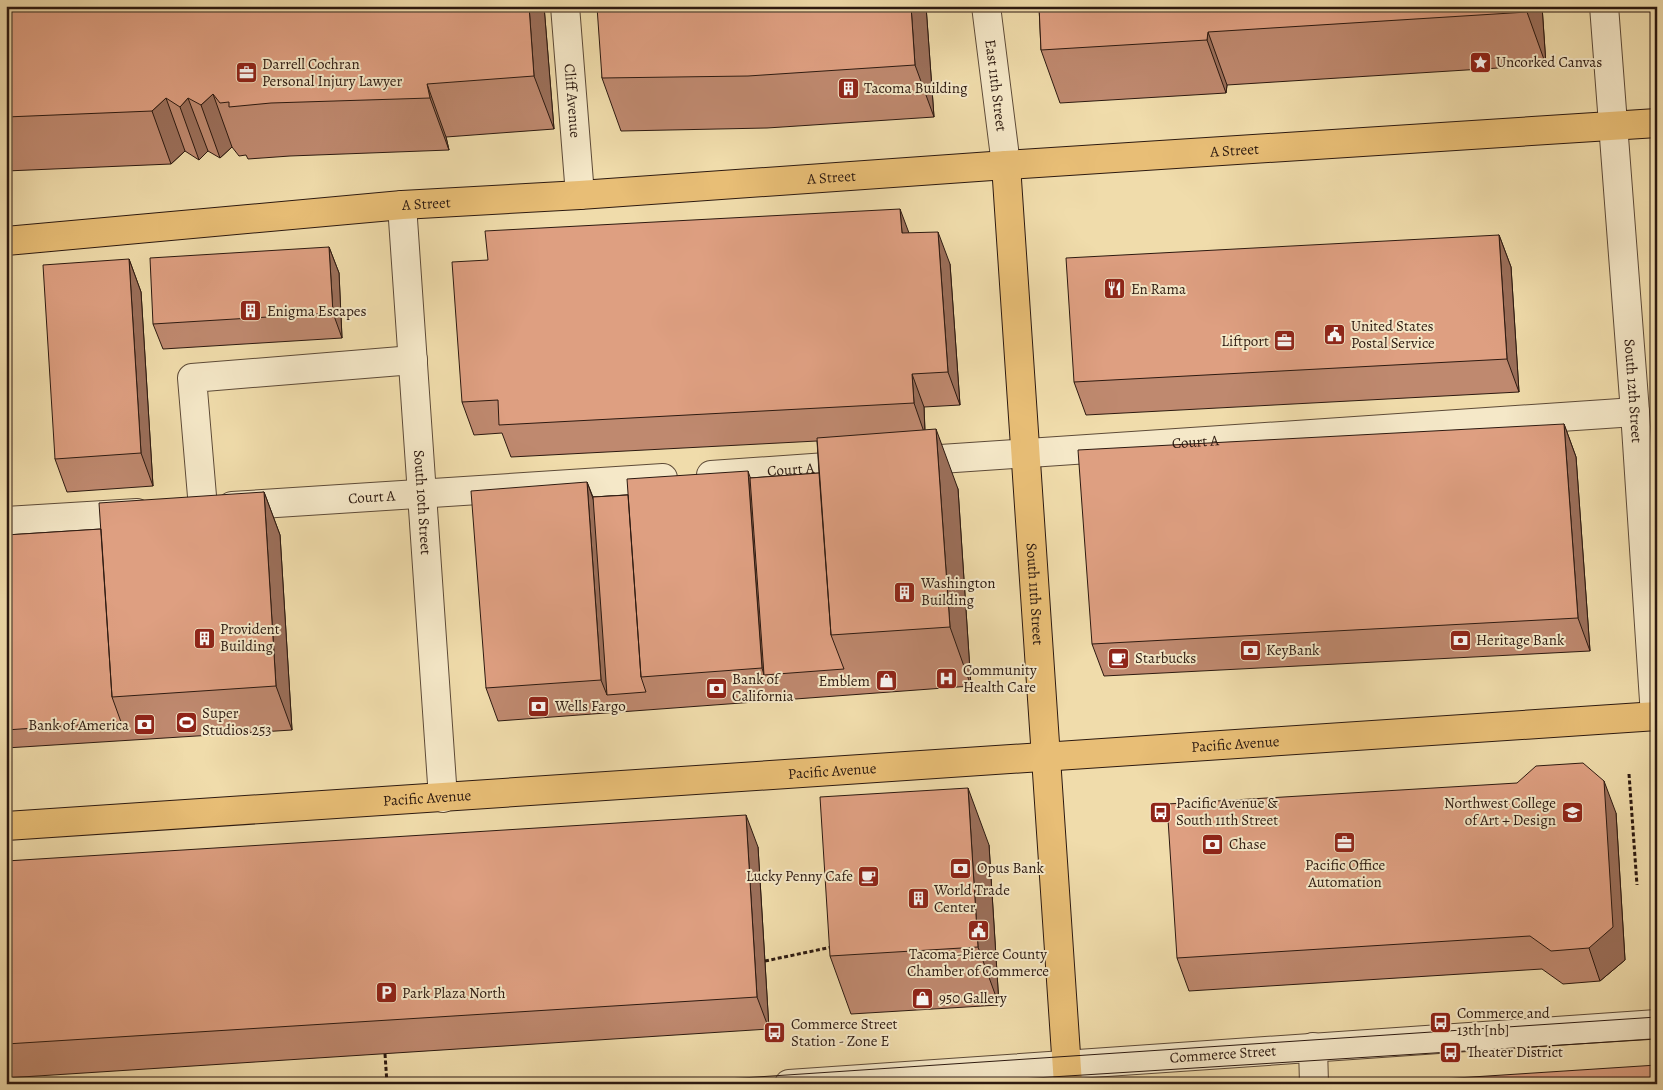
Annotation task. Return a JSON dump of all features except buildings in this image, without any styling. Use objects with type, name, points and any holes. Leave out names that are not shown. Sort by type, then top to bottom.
[{"type":"main road","name":"A Street","points":[[6,241],[402,205],[580,195],[1657,122]]},
{"type":"main road","name":"South 11th Street","points":[[1006,165],[1068,1074]]},
{"type":"main road","name":"Pacific Avenue","points":[[6,826],[1656,716]]},
{"type":"street","name":"Cliff Avenue","points":[[565,6],[580,195]]},
{"type":"street","name":"East 11th Street","points":[[986,6],[1006,165]]},
{"type":"street","name":"South 12th Street","points":[[1604,6],[1656,716]]},
{"type":"street","name":"South 10th Street","points":[[402,205],[443,798]]},
{"type":"street","points":[[203,508],[192,378],[413,360]]},
{"type":"street","name":"Court A","points":[[6,522],[1635,412]]},
{"type":"street","name":"Commerce Street","points":[[789,1084],[1068,1074],[1313,1047],[1657,1024]]},
{"type":"street","points":[[1313,1047],[1314,1084]]},
{"type":"path","points":[[1628,774],[1637,885]]},
{"type":"path","points":[[764,961],[837,946]]},
{"type":"path","points":[[385,1054],[387,1084]]},
{"type":"tram line","points":[[652,1084],[1657,1017]]},
{"type":"tram line","points":[[940,1084],[1657,1039]]},
{"type":"place","name":"Uncorked Canvas","points":[[1480,62]]},
{"type":"place","name":"Darrell Cochran Personal Injury Lawyer","points":[[246,73]]},
{"type":"place","name":"Tacoma Building","points":[[848,88]]},
{"type":"place","name":"En Rama","points":[[1115,289]]},
{"type":"place","name":"Enigma Escapes","points":[[251,311]]},
{"type":"place","name":"United States Postal Service","points":[[1335,335]]},
{"type":"place","name":"Liftport","points":[[1285,341]]},
{"type":"place","name":"Washington Building","points":[[905,592]]},
{"type":"place","name":"Provident Building","points":[[204,638]]},
{"type":"place","name":"Heritage Bank","points":[[1460,640]]},
{"type":"place","name":"KeyBank","points":[[1250,650]]},
{"type":"place","name":"Starbucks","points":[[1119,658]]},
{"type":"place","name":"Community Health Care","points":[[947,679]]},
{"type":"place","name":"Emblem","points":[[886,681]]},
{"type":"place","name":"Bank of California","points":[[716,688]]},
{"type":"place","name":"Wells Fargo","points":[[539,706]]},
{"type":"place","name":"Super Studios 253","points":[[186,722]]},
{"type":"place","name":"Bank of America","points":[[145,725]]},
{"type":"place","name":"Pacific Avenue & South 11th Street","points":[[1160,812]]},
{"type":"place","name":"Northwest College of Art + Design","points":[[1572,812]]},
{"type":"place","name":"Pacific Office Automation","points":[[1345,842]]},
{"type":"place","name":"Chase","points":[[1213,844]]},
{"type":"place","name":"Opus Bank","points":[[961,868]]},
{"type":"place","name":"Lucky Penny Cafe","points":[[869,876]]},
{"type":"place","name":"World Trade Center","points":[[918,899]]},
{"type":"place","name":"Tacoma-Pierce County Chamber of Commerce","points":[[978,931]]},
{"type":"place","name":"Park Plaza North","points":[[386,993]]},
{"type":"place","name":"950 Gallery","points":[[923,998]]},
{"type":"place","name":"Commerce and 13th [nb]","points":[[1441,1022]]},
{"type":"place","name":"Commerce Street Station - Zone E","points":[[775,1033]]},
{"type":"place","name":"Theater District","points":[[1451,1052]]}]
